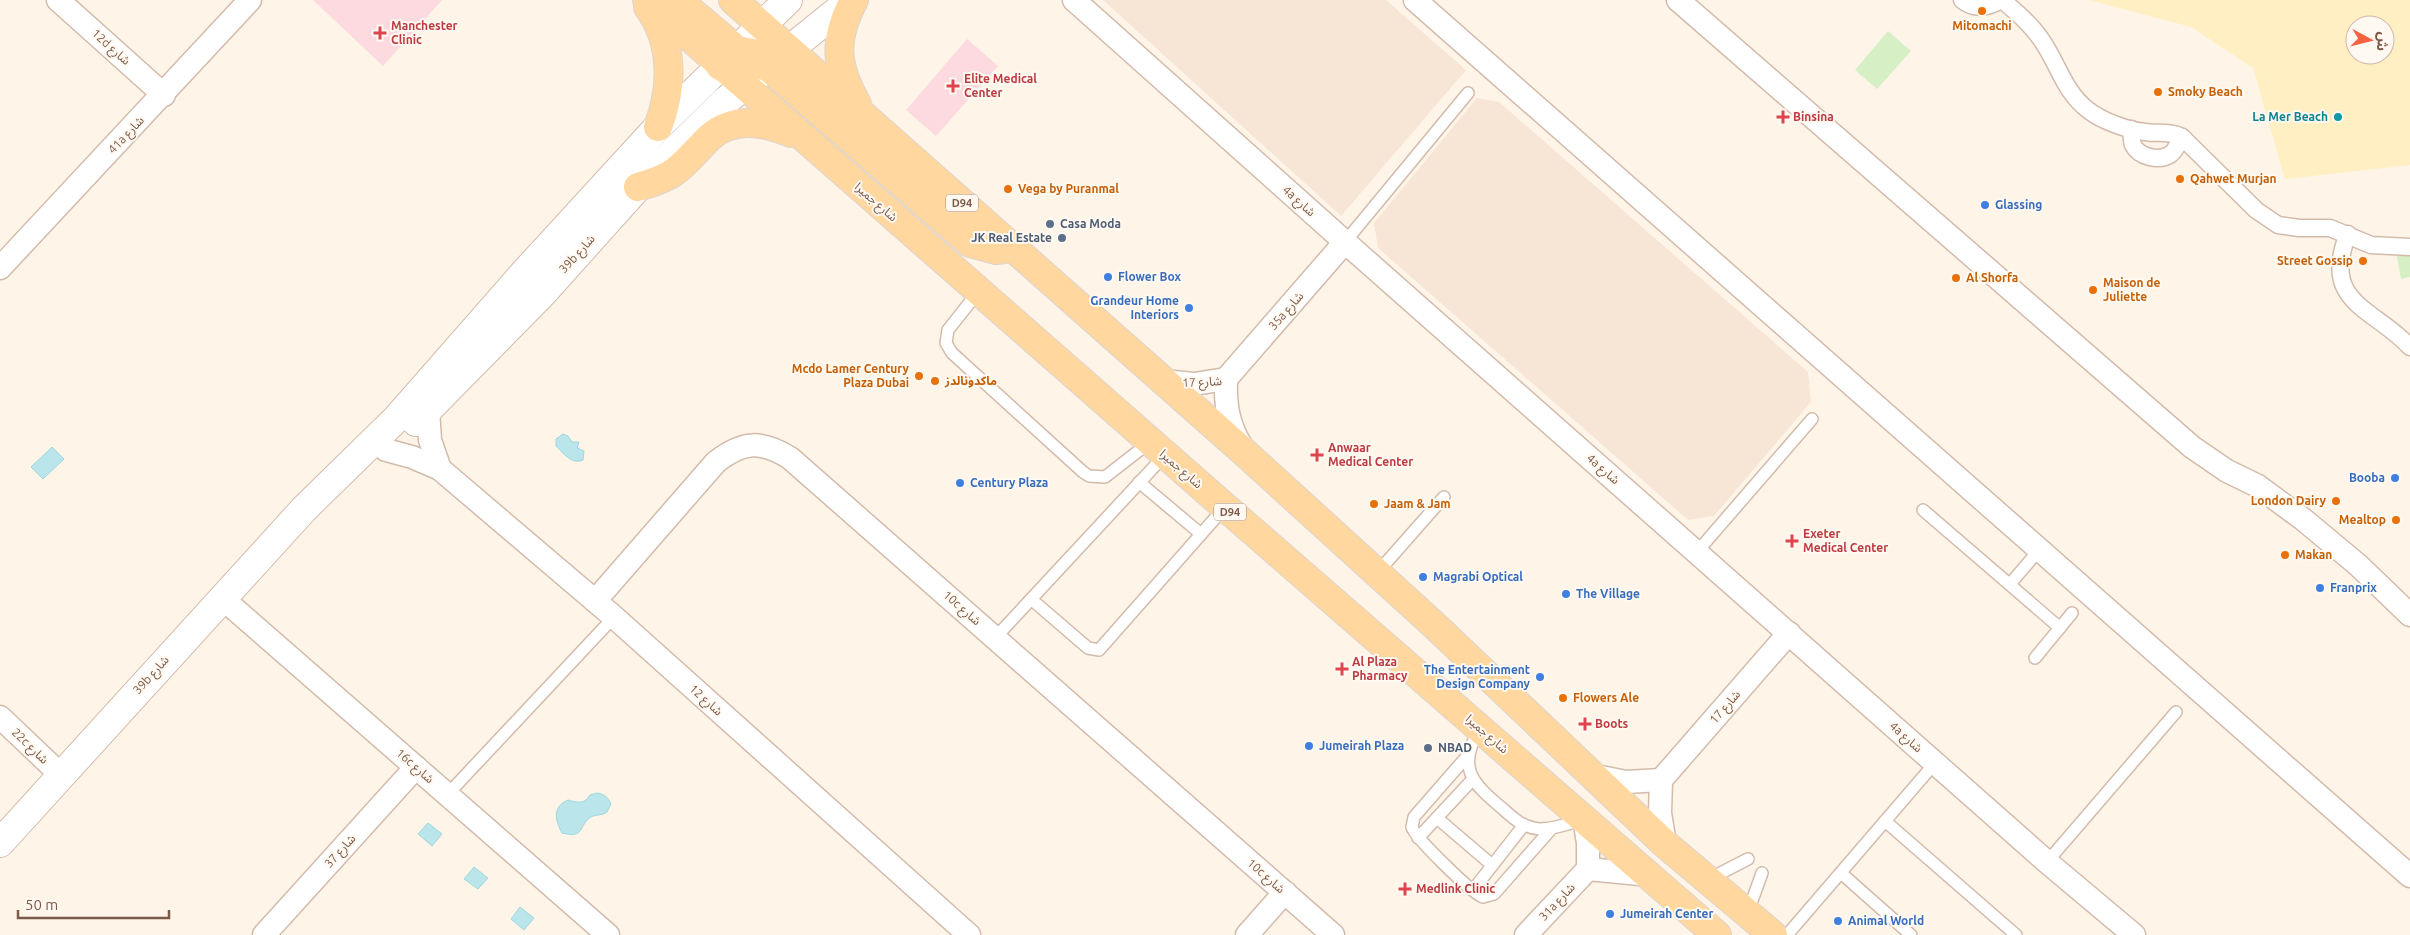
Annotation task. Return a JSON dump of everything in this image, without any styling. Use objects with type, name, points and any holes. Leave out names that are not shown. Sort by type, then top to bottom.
[{"type":"main road","name":"شارع جميرا","points":[[645,0],[728,58],[744,87],[1225,508],[1718,935]]},
{"type":"main road","points":[[645,0],[664,39],[669,66],[665,108],[658,127]]},
{"type":"main road","points":[[678,0],[728,58],[768,68],[965,239],[983,248],[996,250],[1012,248]]},
{"type":"main road","name":"D94","points":[[733,0],[1245,453],[1377,573],[1665,844],[1773,935]]},
{"type":"main road","points":[[852,0],[843,20],[838,52],[845,82],[864,116]]},
{"type":"main road","points":[[728,58],[763,55],[790,50]]},
{"type":"main road","points":[[638,188],[657,182],[676,171],[712,135],[726,127],[742,123],[758,123],[774,126],[800,136]]},
{"type":"street","name":"12d شارع","points":[[58,0],[164,95]]},
{"type":"street","name":"41a شارع","points":[[0,268],[164,95],[250,0]]},
{"type":"street","name":"39b شارع","points":[[0,844],[60,775],[304,508],[397,418],[524,273],[658,127],[788,0]]},
{"type":"street","name":"39b شارع","points":[[304,508],[386,450],[543,293],[638,188],[723,103],[852,0]]},
{"type":"street","name":"4a شارع","points":[[1074,0],[2046,862],[2134,935]]},
{"type":"street","points":[[1415,0],[2410,875]]},
{"type":"street","points":[[1678,0],[2192,447],[2227,471],[2258,486],[2280,502],[2352,559],[2409,612]]},
{"type":"street","points":[[1962,0],[1967,4],[1980,8],[1992,6],[2001,0],[2019,14],[2037,34],[2071,94],[2096,115],[2131,129],[2152,133],[2170,132],[2182,138],[2266,219],[2288,228],[2330,228],[2372,245],[2410,247]]},
{"type":"street","points":[[2131,129],[2132,144],[2139,153],[2147,157],[2161,158],[2172,154],[2182,138]]},
{"type":"street","points":[[2348,234],[2342,249],[2340,265],[2343,281],[2349,296],[2360,308],[2387,326],[2410,347]]},
{"type":"street","name":"35a شارع","points":[[1226,379],[1345,242]]},
{"type":"street","name":"شارع 17","points":[[1162,381],[1194,384],[1226,379],[1228,418],[1235,436],[1245,453]]},
{"type":"street","points":[[428,410],[430,440],[440,469]]},
{"type":"street","name":"10c شارع","points":[[595,601],[716,462],[732,449],[752,444],[773,447],[790,458],[1333,935]]},
{"type":"street","name":"شارع 12","points":[[386,450],[412,457],[440,469],[614,617],[969,935]]},
{"type":"street","name":"16c شارع","points":[[222,598],[608,935]]},
{"type":"street","name":"شارع 17","points":[[1661,780],[1789,633]]},
{"type":"street","name":"22c شارع","points":[[0,717],[60,775]]},
{"type":"street","name":"شارع 37","points":[[264,935],[416,767]]},
{"type":"street","points":[[1592,775],[1626,782],[1661,780],[1660,812],[1665,844]]},
{"type":"street","points":[[1584,818],[1588,843],[1588,869],[1650,875]]},
{"type":"street","name":"31a شارع","points":[[1526,935],[1588,869]]},
{"type":"street","points":[[1247,935],[1285,892]]},
{"type":"lane","points":[[1345,242],[1468,93]]},
{"type":"lane","points":[[978,292],[948,330],[946,344],[952,353],[1083,472],[1089,476],[1105,477],[1157,448]]},
{"type":"lane","points":[[1697,552],[1812,419]]},
{"type":"lane","points":[[995,638],[1139,482],[1157,448]]},
{"type":"lane","points":[[1139,482],[1201,534]]},
{"type":"lane","points":[[1377,573],[1444,496]]},
{"type":"lane","points":[[1031,599],[1088,648],[1099,650],[1225,508]]},
{"type":"lane","points":[[1923,510],[2060,628]]},
{"type":"lane","points":[[2010,584],[2040,549]]},
{"type":"lane","points":[[2035,658],[2072,613]]},
{"type":"lane","points":[[447,795],[614,617]]},
{"type":"lane","points":[[2046,862],[2176,712]]},
{"type":"lane","points":[[1480,728],[1469,754],[1468,763],[1478,789],[1524,825],[1541,829],[1552,828],[1584,818]]},
{"type":"lane","points":[[1469,754],[1414,817],[1412,827],[1418,838],[1472,890],[1483,897],[1494,894],[1552,828]]},
{"type":"lane","points":[[1787,935],[1936,763]]},
{"type":"lane","points":[[1418,838],[1473,779]]},
{"type":"lane","points":[[1437,818],[1492,865]]},
{"type":"lane","points":[[1886,821],[2016,935]]},
{"type":"lane","points":[[1472,890],[1524,825]]},
{"type":"lane","points":[[1708,880],[1748,859]]},
{"type":"lane","points":[[1841,872],[1911,935]]},
{"type":"lane","points":[[1748,913],[1762,873]]},
{"type":"shaded area","name":"Manchester Clinic","points":[[313,0],[442,0],[383,66]]},
{"type":"shaded area","points":[[1103,0],[1386,0],[1466,70],[1341,216]]},
{"type":"shaded area","name":"Elite Medical Center","points":[[967,39],[998,66],[936,136],[906,110]]},
{"type":"shaded area","points":[[1477,98],[1499,102],[1808,372],[1811,402],[1714,516],[1688,520],[1378,248],[1374,223]]},
{"type":"green space","points":[[1888,31],[1911,51],[1877,89],[1855,70]]},
{"type":"green space","points":[[2410,249],[2410,277],[2401,279],[2396,252]]},
{"type":"sand","name":"La Mer Beach","points":[[2089,0],[2410,0],[2410,165],[2285,179],[2253,68],[2191,27]]},
{"type":"water","points":[[563,434],[568,436],[572,442],[579,442],[577,448],[584,451],[583,460],[572,460],[556,446],[556,439]]},
{"type":"water","points":[[52,447],[64,459],[43,479],[31,467]]},
{"type":"water","points":[[597,793],[606,796],[610,802],[611,804],[607,812],[591,817],[578,833],[562,833],[556,814],[559,806],[568,800],[583,801],[590,795]]},
{"type":"water","points":[[428,823],[442,834],[432,846],[418,834]]},
{"type":"water","points":[[474,867],[488,878],[478,889],[464,879]]},
{"type":"water","points":[[520,907],[534,918],[524,930],[511,919]]},
{"type":"place","name":"Mitomachi","points":[[1982,11]]},
{"type":"place","name":"Manchester Clinic","points":[[380,33]]},
{"type":"place","name":"Elite Medical Center","points":[[953,86]]},
{"type":"place","name":"Smoky Beach","points":[[2158,92]]},
{"type":"place","name":"Binsina","points":[[1783,117]]},
{"type":"place","name":"La Mer Beach","points":[[2338,117]]},
{"type":"place","name":"Qahwet Murjan","points":[[2180,179]]},
{"type":"place","name":"Vega by Puranmal","points":[[1008,189]]},
{"type":"place","name":"Glassing","points":[[1985,205]]},
{"type":"place","name":"Casa Moda","points":[[1050,224]]},
{"type":"place","name":"JK Real Estate","points":[[1062,238]]},
{"type":"place","name":"Street Gossip","points":[[2363,261]]},
{"type":"place","name":"Flower Box","points":[[1108,277]]},
{"type":"place","name":"Al Shorfa","points":[[1956,278]]},
{"type":"place","name":"Maison de Juliette","points":[[2093,290]]},
{"type":"place","name":"Grandeur Home Interiors","points":[[1189,308]]},
{"type":"place","name":"Mcdo Lamer Century Plaza Dubai","points":[[919,376]]},
{"type":"place","name":"ماكدونالدز","points":[[935,381]]},
{"type":"place","name":"Anwaar Medical Center","points":[[1317,455]]},
{"type":"place","name":"Booba","points":[[2395,478]]},
{"type":"place","name":"Century Plaza","points":[[960,483]]},
{"type":"place","name":"London Dairy","points":[[2336,501]]},
{"type":"place","name":"Jaam & Jam","points":[[1374,504]]},
{"type":"place","name":"Mealtop","points":[[2396,520]]},
{"type":"place","name":"Exeter Medical Center","points":[[1792,541]]},
{"type":"place","name":"Makan","points":[[2285,555]]},
{"type":"place","name":"Magrabi Optical","points":[[1423,577]]},
{"type":"place","name":"Franprix","points":[[2320,588]]},
{"type":"place","name":"The Village","points":[[1566,594]]},
{"type":"place","name":"Al Plaza Pharmacy","points":[[1342,669]]},
{"type":"place","name":"The Entertainment Design Company","points":[[1540,677]]},
{"type":"place","name":"Flowers Ale","points":[[1563,698]]},
{"type":"place","name":"Boots","points":[[1585,724]]},
{"type":"place","name":"Jumeirah Plaza","points":[[1309,746]]},
{"type":"place","name":"NBAD","points":[[1428,748]]},
{"type":"place","name":"Medlink Clinic","points":[[1405,889]]},
{"type":"place","name":"Jumeirah Center","points":[[1610,914]]},
{"type":"place","name":"Animal World","points":[[1838,921]]}]
